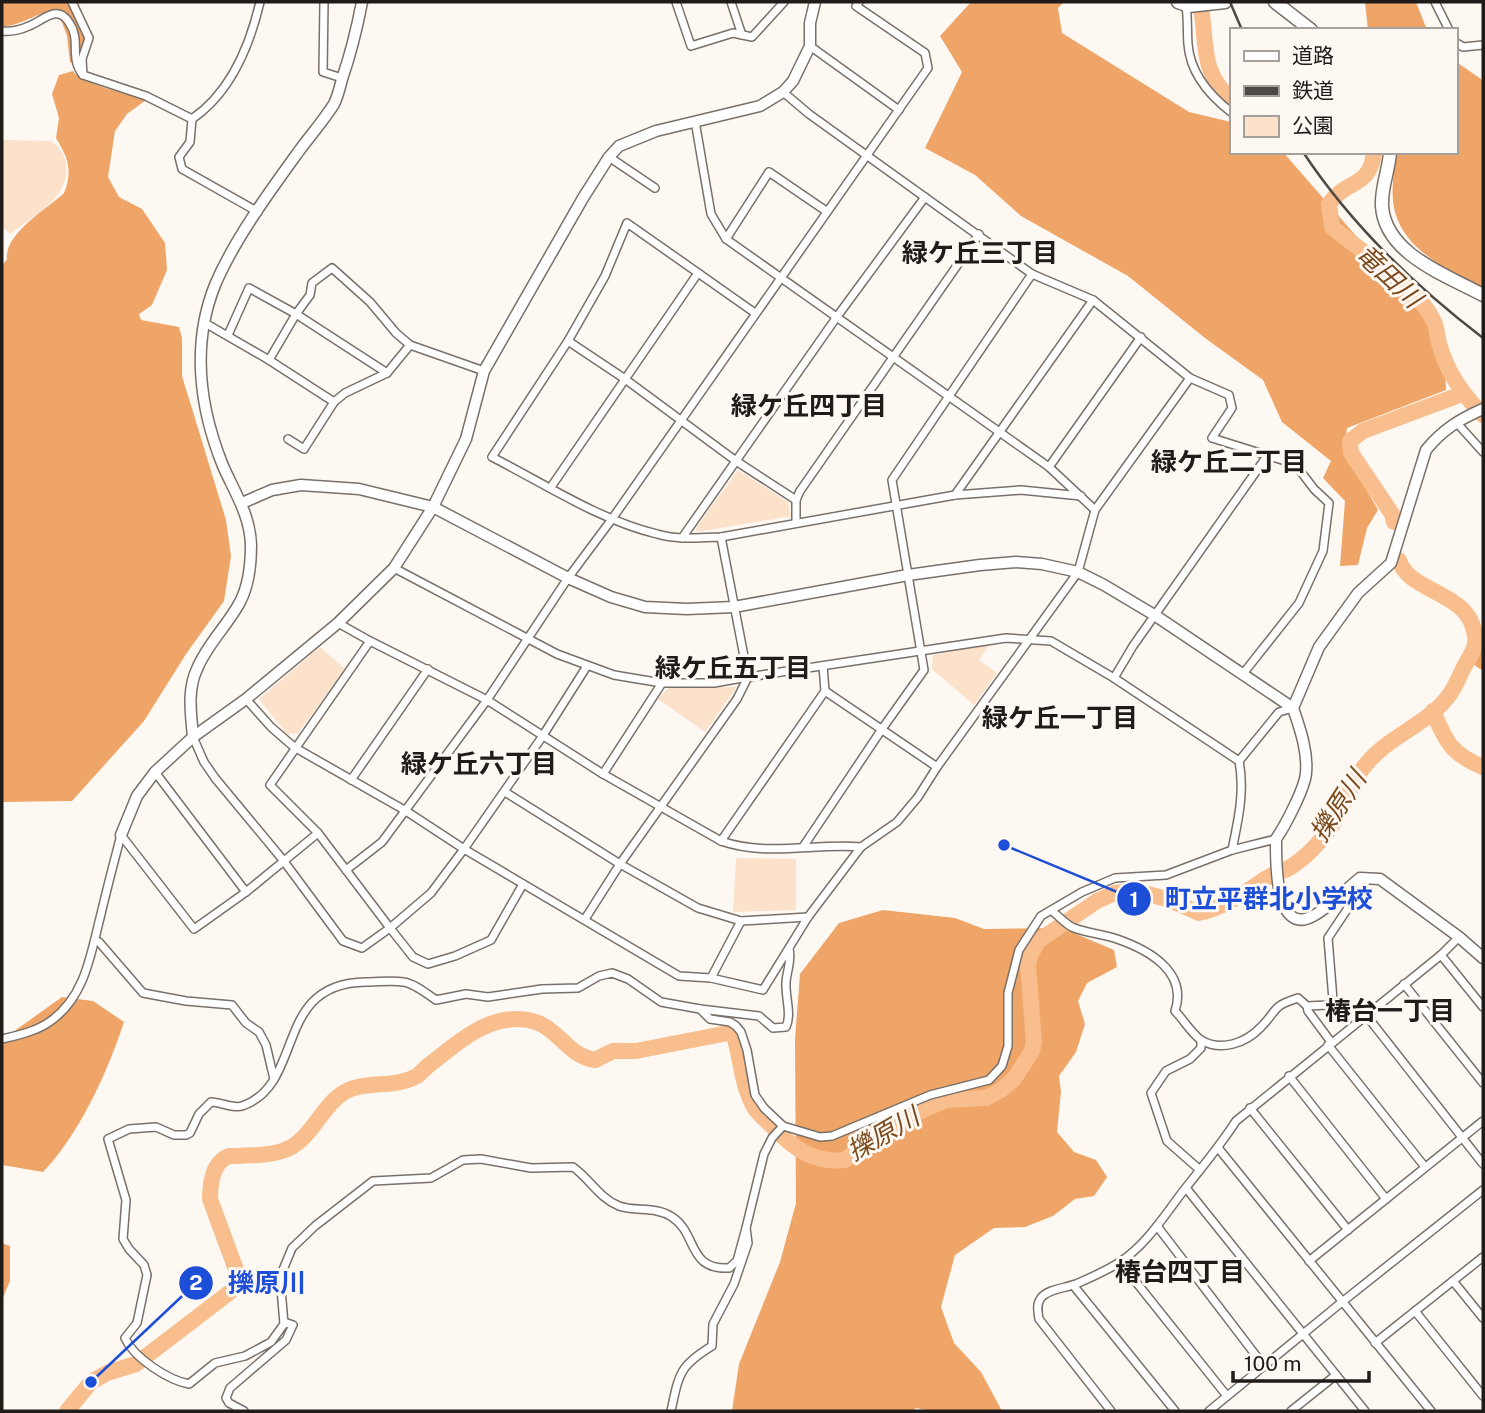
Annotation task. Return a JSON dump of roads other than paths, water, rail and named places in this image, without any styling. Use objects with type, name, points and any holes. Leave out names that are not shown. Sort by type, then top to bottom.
[{"type":"highway","points":[[1184,4],[1225,2]]},
{"type":"highway","points":[[1275,2],[1308,28]]},
{"type":"highway","points":[[1390,154],[1381,204],[1383,218],[1390,233],[1420,261],[1483,295]]},
{"type":"street","points":[[72,2],[89,38],[82,59],[83,75]]},
{"type":"street","points":[[258,212],[182,169],[179,157],[190,142],[192,119],[214,100],[247,48],[260,2]]},
{"type":"street","points":[[324,2],[323,72],[342,78]]},
{"type":"street","points":[[362,2],[355,39],[334,103],[268,194],[231,254],[215,285],[205,323],[201,365],[205,412],[210,433],[242,503],[250,527],[251,548],[247,584],[240,602],[196,669],[190,698],[193,737],[204,762],[215,778],[283,860],[343,941],[362,948],[431,893],[505,792],[587,666]]},
{"type":"street","points":[[676,2],[691,46],[733,33],[752,37],[784,2]]},
{"type":"street","points":[[731,2],[742,35]]},
{"type":"street","points":[[2,1039],[39,1028],[52,1020],[65,1007],[85,976],[121,835],[137,796],[155,772],[193,737],[246,699],[338,623],[394,568],[433,507],[466,439],[484,371],[609,157],[619,146],[656,131],[760,106],[783,92],[793,81],[810,46],[813,2]]},
{"type":"street","points":[[346,870],[382,842],[487,700],[568,578],[928,68],[925,53],[856,6],[859,2]]},
{"type":"street","points":[[1435,2],[1448,28]]},
{"type":"street","points":[[1184,4],[1189,21],[1189,54],[1193,66],[1205,88],[1230,111]]},
{"type":"street","points":[[2,31],[29,26],[48,14],[56,13],[66,18],[75,33],[76,67],[83,75],[146,96],[192,119]]},
{"type":"street","points":[[1457,43],[1463,47],[1483,45]]},
{"type":"street","points":[[810,46],[899,110]]},
{"type":"street","points":[[783,92],[809,114],[1032,274],[1093,300],[1190,378],[1229,395],[1232,408],[1212,438],[1295,464],[1329,503],[1323,551],[1299,603],[1242,675]]},
{"type":"street","points":[[695,121],[710,214],[726,239],[1049,467],[1095,510]]},
{"type":"street","points":[[609,157],[655,188]]},
{"type":"street","points":[[726,239],[769,172],[826,211]]},
{"type":"street","points":[[682,538],[836,318],[925,197]]},
{"type":"street","points":[[755,313],[626,223],[605,276],[568,341],[492,457],[612,519],[657,535],[682,538],[721,537],[955,495],[1021,490],[1081,496]]},
{"type":"street","points":[[796,523],[796,500],[800,491],[979,234]]},
{"type":"street","points":[[269,360],[310,296],[312,283],[332,268],[411,345],[484,371]]},
{"type":"street","points":[[551,487],[698,273]]},
{"type":"street","points":[[803,847],[925,670],[892,480],[1032,274]]},
{"type":"street","points":[[228,335],[249,288],[296,314],[387,373]]},
{"type":"street","points":[[955,495],[1093,300]]},
{"type":"street","points":[[205,323],[334,402]]},
{"type":"street","points":[[1049,467],[1141,337]]},
{"type":"street","points":[[568,341],[625,379],[736,461],[796,500]]},
{"type":"street","points":[[288,439],[304,449],[334,402],[345,393],[387,373],[411,345]]},
{"type":"street","points":[[246,699],[271,727],[294,747],[406,811],[464,849],[678,976],[711,978],[763,990],[808,917],[861,847],[897,822],[918,797],[1078,572],[1095,510],[1190,378]]},
{"type":"street","points":[[1293,708],[1319,647],[1357,593],[1391,563],[1426,450],[1437,436],[1461,419],[1483,409]]},
{"type":"street","points":[[1461,419],[1483,452]]},
{"type":"street","points":[[1114,678],[1133,646],[1267,456]]},
{"type":"street","points":[[242,503],[272,490],[301,485],[359,489],[433,507],[568,578],[611,597],[645,607],[734,607],[908,575],[1016,562],[1042,564],[1078,572],[1156,616],[1293,708],[1304,740],[1306,775],[1284,827],[1276,839],[1281,902],[1290,915],[1299,918],[1312,917],[1360,878],[1380,879],[1483,958]]},
{"type":"street","points":[[585,919],[620,864],[737,699],[748,677],[721,537]]},
{"type":"street","points":[[394,568],[557,654],[614,675],[662,683],[714,683],[1006,638],[1052,641],[1114,678],[1239,761],[1241,796],[1232,850]]},
{"type":"street","points":[[338,623],[487,700],[542,737],[721,842],[740,848],[765,850],[838,845],[861,847]]},
{"type":"street","points":[[370,641],[270,785],[318,833],[413,957],[428,964],[455,956],[491,940],[523,884]]},
{"type":"street","points":[[721,842],[825,691],[823,666]]},
{"type":"street","points":[[351,780],[428,669]]},
{"type":"street","points":[[603,774],[662,683]]},
{"type":"street","points":[[825,691],[937,767]]},
{"type":"street","points":[[1239,761],[1279,712],[1293,708]]},
{"type":"street","points":[[155,772],[246,892]]},
{"type":"street","points":[[505,792],[620,864],[698,908],[741,921],[808,917]]},
{"type":"street","points":[[121,835],[194,929],[246,892],[318,833]]},
{"type":"street","points":[[699,1009],[710,1019],[730,1022],[741,1032],[755,1095],[781,1127],[820,1137],[832,1136],[930,1095],[989,1080],[1002,1066],[1008,1045],[1007,993],[1018,950],[1041,916],[1082,892],[1115,878],[1166,875],[1232,850],[1276,839]]},
{"type":"street","points":[[1307,1006],[1328,1005],[1333,1000],[1328,938],[1369,877]]},
{"type":"street","points":[[1052,911],[1069,925],[1118,939],[1154,956],[1173,973],[1179,999],[1175,1011],[1201,1040],[1226,1046],[1241,1042],[1261,1028],[1278,1004],[1298,998],[1307,1006],[1330,1044],[1425,1167]]},
{"type":"street","points":[[711,978],[741,921]]},
{"type":"street","points":[[1111,1411],[1039,1319],[1037,1309],[1041,1298],[1120,1262],[1147,1240],[1219,1149],[1236,1121],[1441,955],[1459,937]]},
{"type":"street","points":[[95,941],[99,942],[143,993],[186,1002],[232,1004],[246,1023],[259,1032],[266,1045],[274,1079]]},
{"type":"street","points":[[781,1127],[764,1154],[737,1261],[729,1268],[715,1269],[704,1263],[696,1254],[682,1226],[672,1217],[649,1209],[622,1207],[610,1202],[573,1167],[531,1168],[481,1159],[463,1160],[430,1178],[373,1181],[315,1226],[292,1248],[283,1265],[280,1277],[284,1324],[271,1342],[245,1356],[215,1363],[189,1384],[153,1367],[130,1350],[125,1338],[137,1323],[147,1275],[144,1265],[123,1239],[126,1200],[108,1139],[129,1129],[156,1127],[174,1135],[186,1135],[211,1102],[236,1107],[254,1100],[274,1079],[302,1013],[322,994],[348,982],[405,982],[436,1000],[466,994],[488,997],[542,989],[578,988],[599,976],[612,973],[628,979],[661,1002],[759,1016],[773,1028],[786,1027],[789,1021],[785,986],[791,956],[789,949]]},
{"type":"street","points":[[1441,955],[1483,1007]]},
{"type":"street","points":[[1404,984],[1483,1083]]},
{"type":"street","points":[[1366,1015],[1483,1164]]},
{"type":"street","points":[[1200,1170],[1167,1141],[1151,1093],[1166,1072],[1190,1059],[1201,1048],[1201,1040]]},
{"type":"street","points":[[1289,1076],[1386,1199]]},
{"type":"street","points":[[1250,1108],[1348,1230]]},
{"type":"street","points":[[1309,1261],[1483,1121]]},
{"type":"street","points":[[1219,1149],[1431,1411]]},
{"type":"street","points":[[1186,1188],[1365,1411]]},
{"type":"street","points":[[1209,1411],[1483,1190]]},
{"type":"street","points":[[1157,1226],[1264,1366]]},
{"type":"street","points":[[671,1411],[681,1373],[690,1359],[712,1346],[713,1324],[734,1284],[748,1243],[746,1228]]},
{"type":"street","points":[[1375,1343],[1483,1257]]},
{"type":"street","points":[[1120,1262],[1227,1396]]},
{"type":"street","points":[[1453,1280],[1483,1318]]},
{"type":"street","points":[[1073,1285],[1175,1411]]},
{"type":"street","points":[[1415,1311],[1483,1396]]},
{"type":"street","points":[[244,1411],[229,1403],[226,1398],[230,1388],[286,1340],[293,1325],[287,1322],[284,1324]]},
{"type":"street","points":[[1291,1411],[1336,1375]]},
{"type":"waterway","name":"竜田川","points":[[1200,2],[1209,65],[1213,77],[1230,98]]},
{"type":"waterway","name":"竜田川","points":[[1374,154],[1372,164],[1363,178],[1343,190],[1329,204],[1332,227],[1416,296],[1435,324],[1442,353],[1451,373],[1462,391],[1483,415]]},
{"type":"waterway","name":"擽原川","points":[[1394,522],[1392,514],[1351,453],[1350,441],[1363,431],[1462,394]]},
{"type":"waterway","name":"擽原川","points":[[67,1411],[91,1382],[107,1373],[136,1364],[238,1286],[238,1275],[210,1199],[211,1186],[219,1163],[229,1156],[262,1155],[286,1150],[301,1140],[336,1098],[345,1092],[362,1086],[402,1082],[417,1076],[459,1042],[492,1023],[517,1019],[531,1021],[551,1030],[574,1051],[595,1060],[613,1051],[636,1051],[733,1032],[746,1089],[756,1110],[797,1148],[823,1159],[845,1160],[889,1125],[946,1100],[986,1098],[1001,1090],[1014,1079],[1032,1051],[1034,1042],[1028,966],[1038,941],[1097,901],[1115,893],[1136,891],[1167,899],[1199,913],[1226,903],[1268,877],[1289,868],[1312,849],[1331,827],[1357,777],[1368,762],[1388,744],[1432,713],[1450,694],[1474,648],[1475,636],[1471,621],[1451,601],[1414,580],[1399,560]]},
{"type":"waterway","points":[[1433,711],[1451,746],[1483,767]]},
{"type":"railway","points":[[1230,2],[1241,28]]},
{"type":"railway","points":[[1304,154],[1341,204],[1385,252],[1433,297],[1483,338]]},
{"type":"place","name":"町立平群北小学校","points":[[1004,845]]},
{"type":"place","name":"擽原川","points":[[91,1382]]},
{"type":"district","name":"緑ケ丘三丁目","points":[[980,253]]},
{"type":"district","name":"緑ケ丘四丁目","points":[[809,406]]},
{"type":"district","name":"緑ケ丘二丁目","points":[[1229,462]]},
{"type":"district","name":"緑ケ丘五丁目","points":[[733,668]]},
{"type":"district","name":"緑ケ丘一丁目","points":[[1060,718]]},
{"type":"district","name":"緑ケ丘六丁目","points":[[479,764]]},
{"type":"district","name":"椿台一丁目","points":[[1390,1011]]},
{"type":"district","name":"椿台四丁目","points":[[1180,1272]]}]
